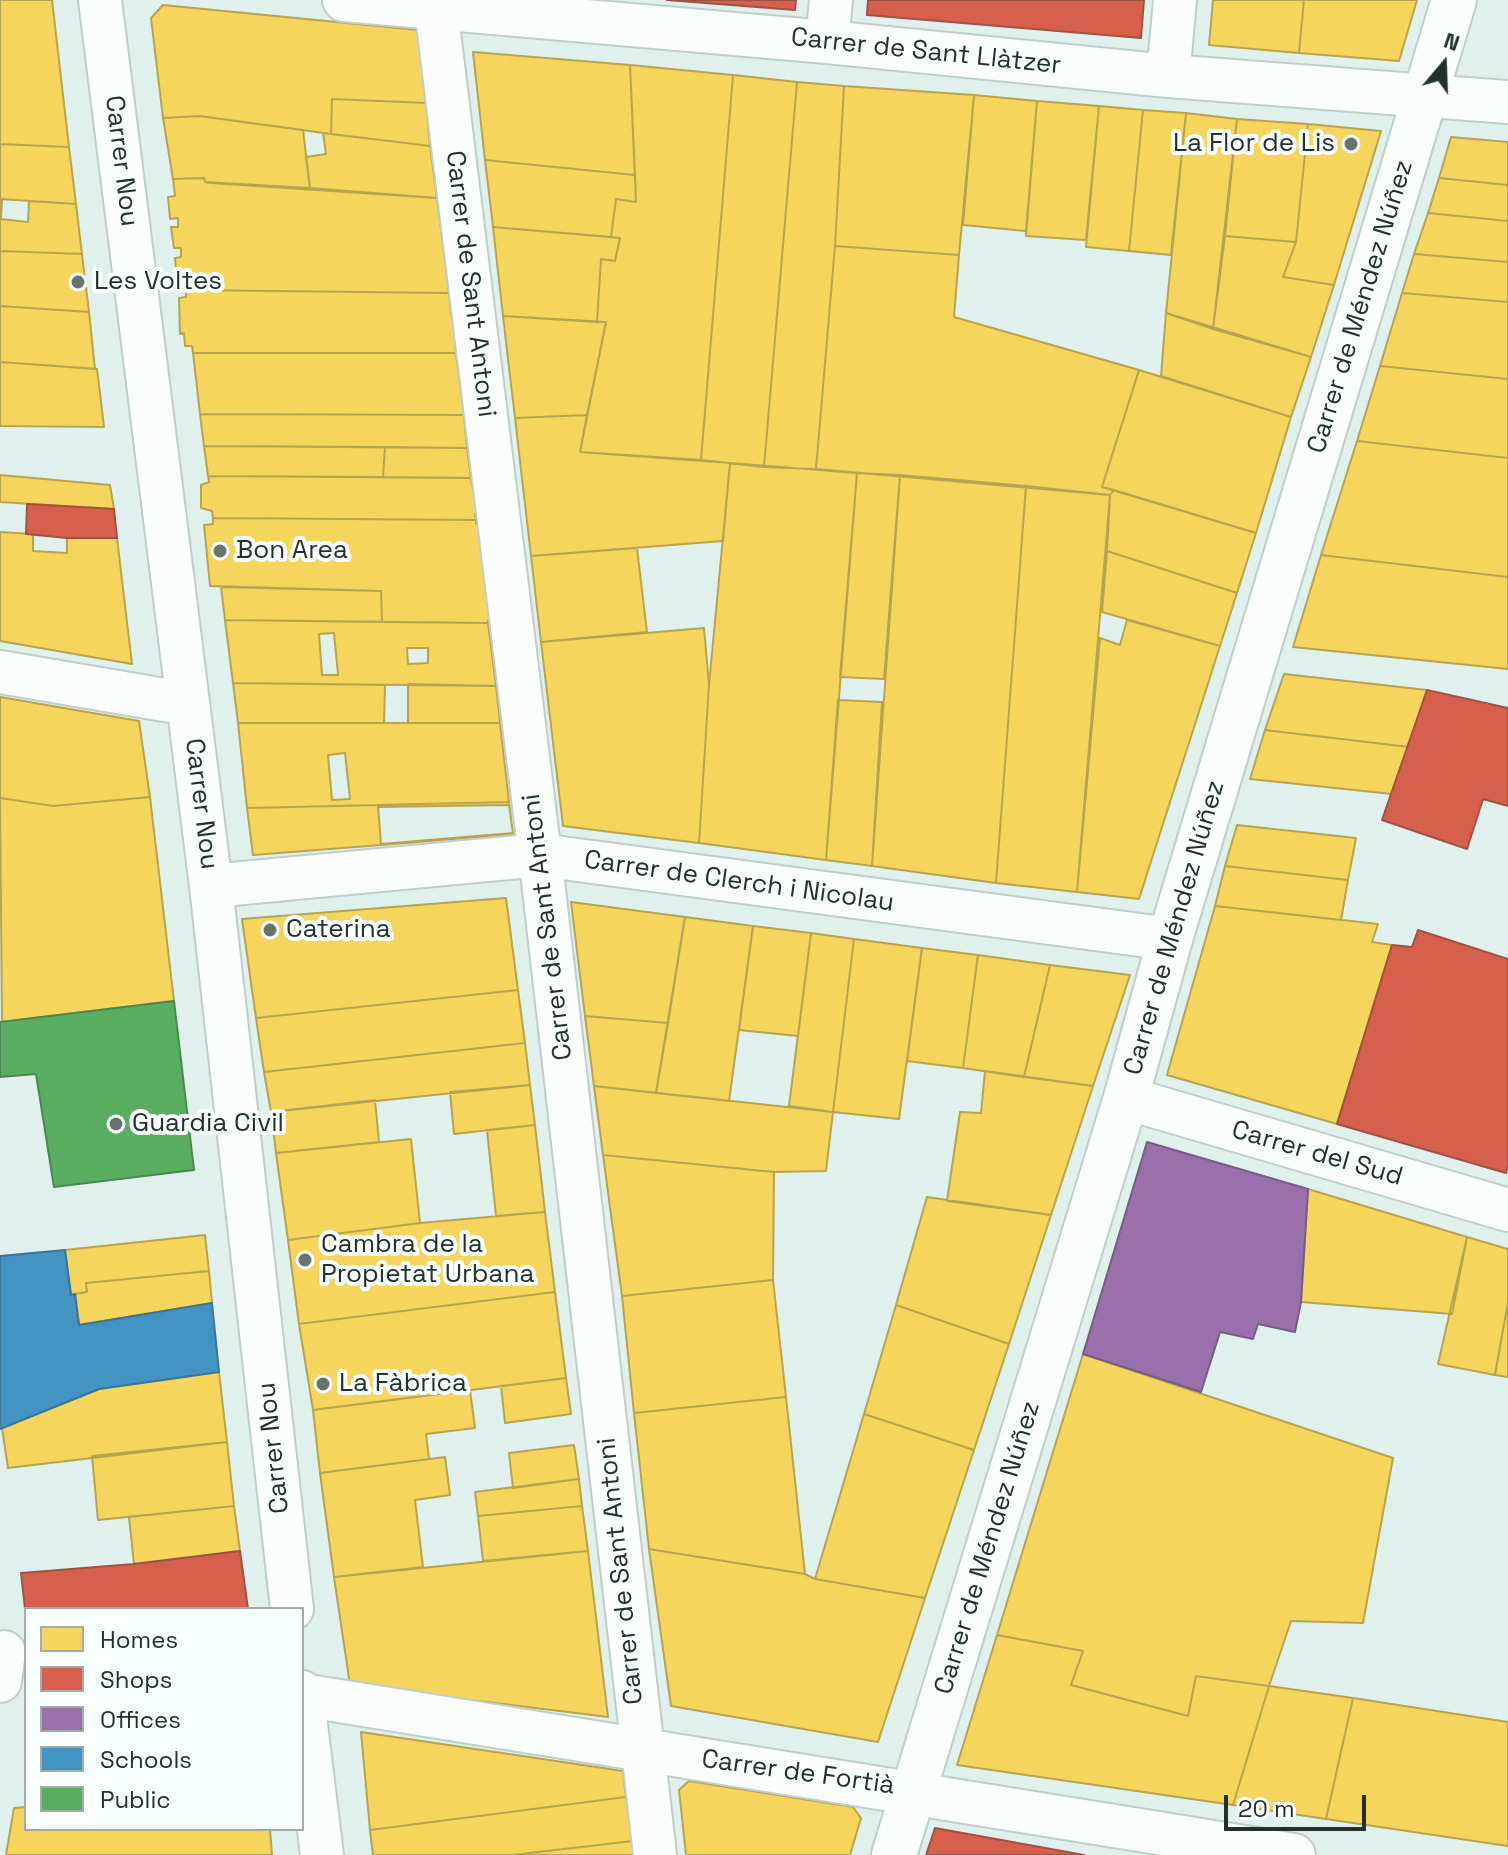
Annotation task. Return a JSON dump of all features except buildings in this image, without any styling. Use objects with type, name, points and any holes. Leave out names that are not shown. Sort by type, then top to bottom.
[{"type":"street","name":"Carrer Nou","points":[[100,0],[211,886],[292,1607]]},
{"type":"street","name":"Carrer de Sant Llàtzer","points":[[344,0],[649,13],[827,42],[1168,76],[1508,102]]},
{"type":"street","points":[[827,42],[831,0]]},
{"type":"street","points":[[1168,76],[1175,0]]},
{"type":"street","name":"Carrer de Méndez Núñez","points":[[894,1855],[1126,1098],[1170,939],[1454,0]]},
{"type":"street","name":"Carrer de Sant Antoni","points":[[435,4],[540,855],[655,1855]]},
{"type":"street","points":[[0,672],[188,704]]},
{"type":"street","name":"Carrer de Clerch i Nicolau","points":[[211,886],[540,855],[1170,939]]},
{"type":"street","name":"Carrer del Sud","points":[[1126,1098],[1508,1210]]},
{"type":"street","name":"Carrer de Fortià","points":[[304,1694],[642,1750],[914,1790],[1294,1855]]},
{"type":"street","points":[[304,1710],[322,1855]]},
{"type":"place","name":"La Flor de Lis","points":[[1351,144]]},
{"type":"place","name":"Les Voltes","points":[[78,282]]},
{"type":"place","name":"Bon Area","points":[[220,551]]},
{"type":"place","name":"Caterina","points":[[270,930]]},
{"type":"place","name":"Guardia Civil","points":[[116,1124]]},
{"type":"place","name":"Cambra de la Propietat Urbana","points":[[305,1260]]},
{"type":"place","name":"La Fàbrica","points":[[323,1384]]}]
